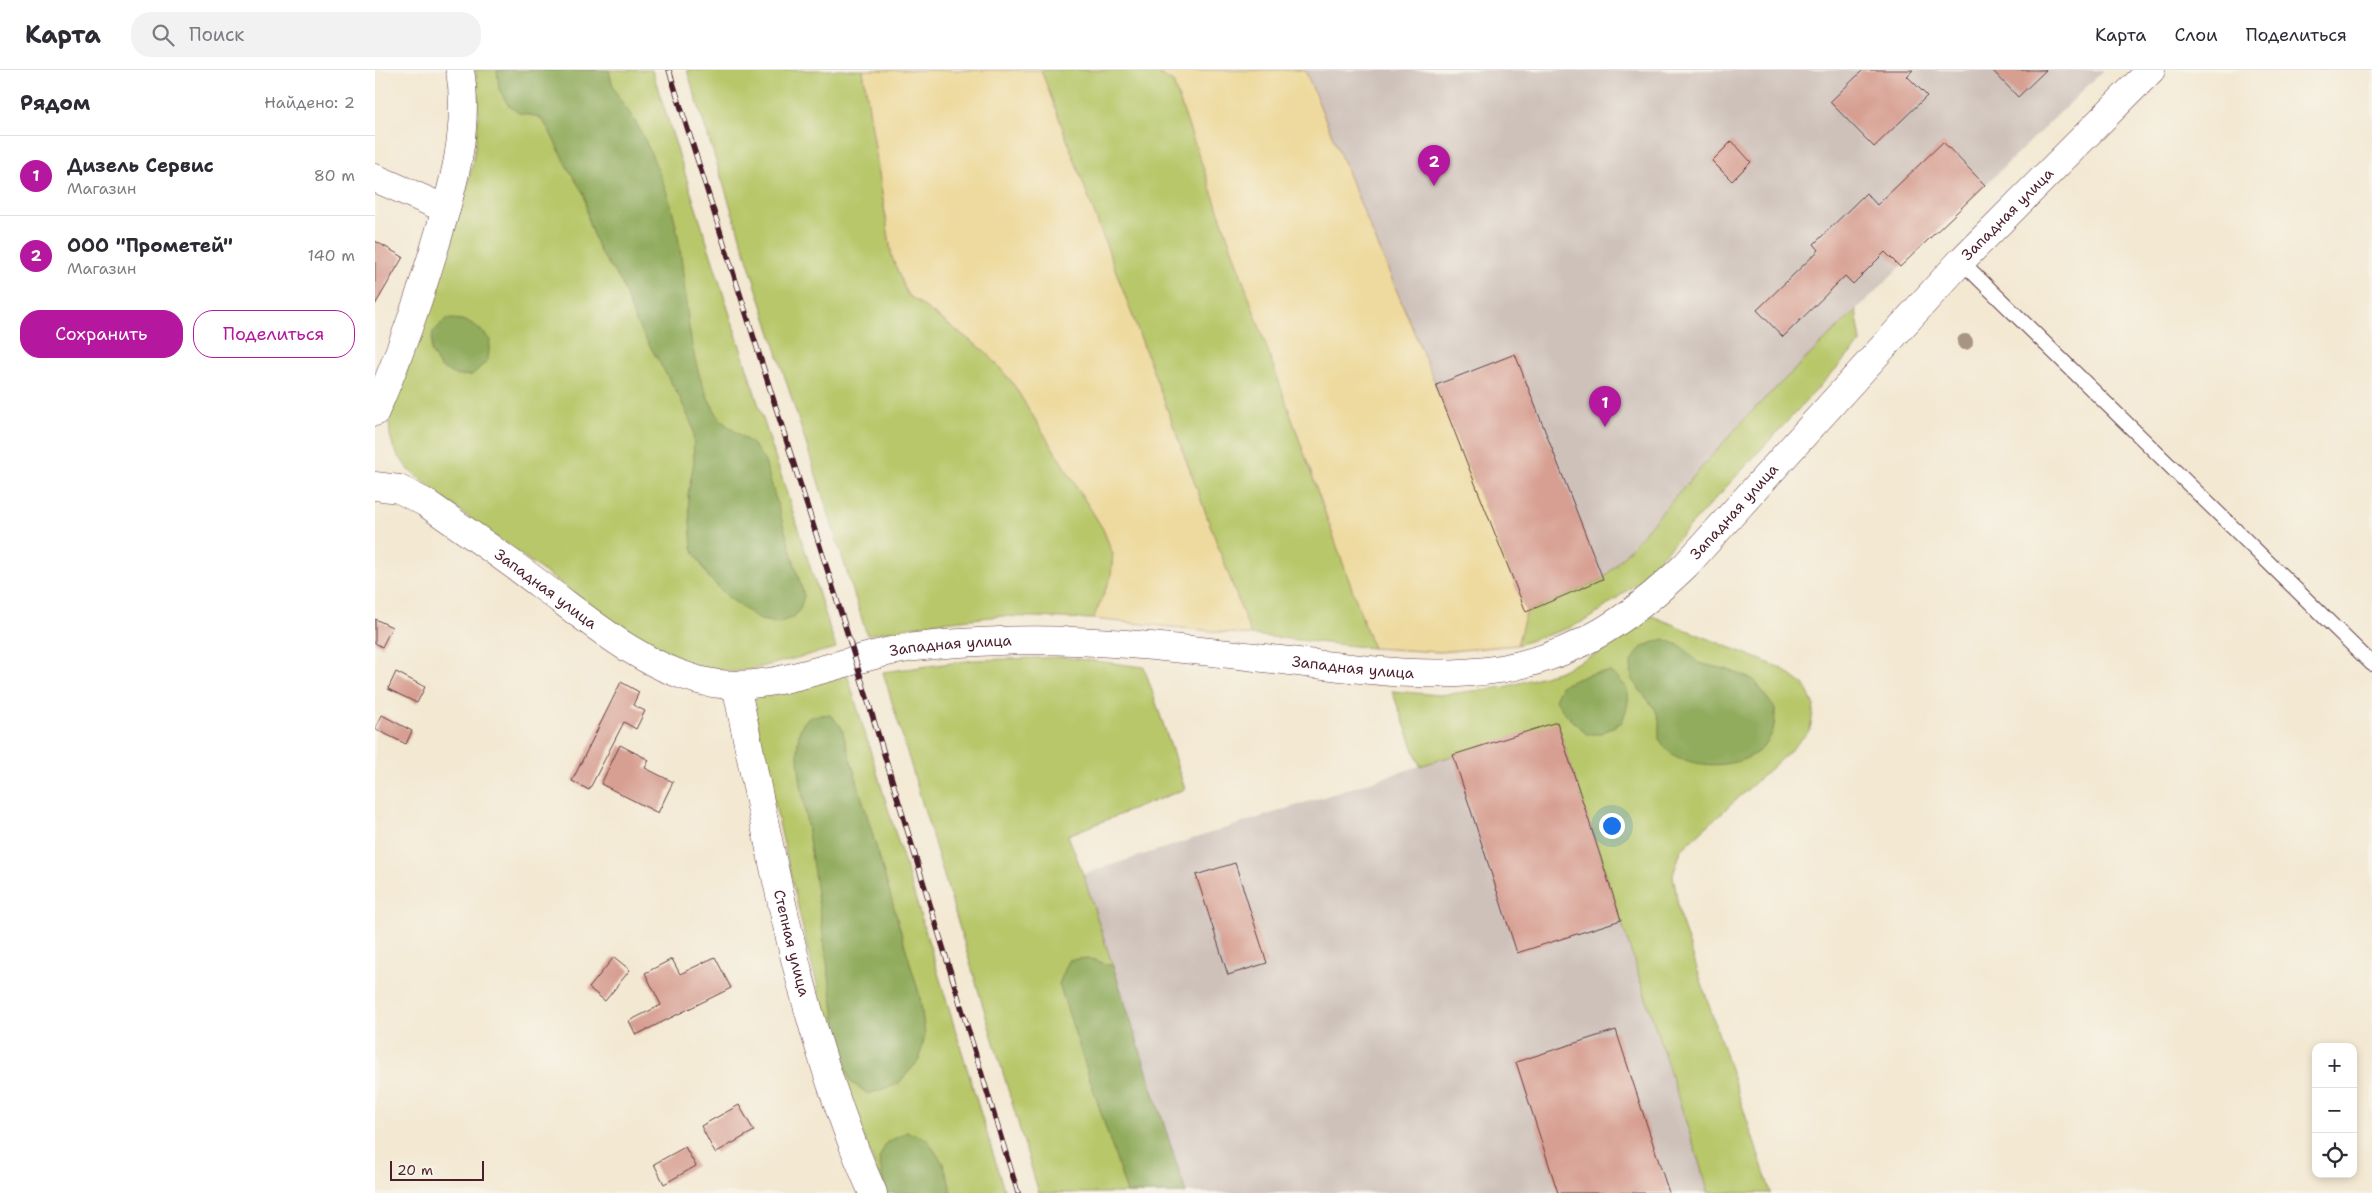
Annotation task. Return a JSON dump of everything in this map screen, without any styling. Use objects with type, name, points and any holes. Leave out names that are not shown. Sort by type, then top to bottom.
[{"type":"main road","points":[[375,412],[407,332],[446,209],[460,152],[463,115],[460,70]]},
{"type":"main road","name":"Западная улица","points":[[375,486],[399,489],[426,503],[612,637],[647,660],[678,674],[703,682],[736,685],[778,680],[893,650],[999,641],[1068,640],[1116,643],[1370,670],[1454,674],[1499,669],[1547,659],[1583,643],[1628,615],[1657,593],[1686,565],[1961,261],[2151,70]]},
{"type":"main road","points":[[375,178],[446,209]]},
{"type":"main road","name":"Степная улица","points":[[736,685],[792,948],[838,1108],[873,1193]]},
{"type":"lane","points":[[1961,261],[2372,664]]},
{"type":"shaded area","points":[[1305,70],[2104,70],[1747,416],[1603,579],[1526,612],[1436,385]]},
{"type":"shaded area","points":[[1557,722],[1709,1193],[1186,1193],[1083,874]]},
{"type":"green space","points":[[475,70],[652,70],[836,648],[745,671],[722,672],[698,668],[670,656],[632,635],[456,508],[407,468],[394,449],[390,435],[389,418],[461,209],[474,154],[478,98]]},
{"type":"green space","points":[[497,70],[609,70],[614,88],[640,130],[668,196],[680,250],[690,332],[703,386],[719,417],[754,446],[765,462],[804,596],[800,609],[794,617],[778,623],[760,620],[729,598],[709,578],[692,549],[688,494],[694,462],[693,428],[680,398],[636,322],[621,282],[600,252],[589,224],[584,194],[566,165],[548,128],[539,117],[519,113],[509,106],[499,89]]},
{"type":"green space","points":[[687,70],[863,70],[892,257],[907,294],[986,352],[1012,382],[1103,529],[1113,554],[1111,577],[1093,619],[1000,616],[933,623],[867,635]]},
{"type":"green space","points":[[1041,70],[1154,70],[1173,82],[1373,648],[1251,635]]},
{"type":"green space","points":[[1856,310],[1861,342],[1637,583],[1592,617],[1569,628],[1517,645],[1526,612],[1603,579],[1747,416]]},
{"type":"green space","points":[[446,319],[471,323],[490,340],[488,360],[472,375],[457,376],[440,367],[431,351],[433,332]]},
{"type":"green space","points":[[1652,616],[1781,668],[1805,686],[1814,706],[1810,730],[1791,750],[1681,850],[1673,875],[1680,917],[1771,1193],[1709,1193],[1557,723],[1420,766],[1392,691],[1440,695],[1505,687],[1558,672],[1600,652]]},
{"type":"green space","points":[[1664,639],[1683,647],[1698,663],[1729,670],[1754,680],[1775,709],[1772,732],[1761,749],[1738,761],[1710,765],[1683,759],[1672,754],[1667,749],[1659,739],[1659,719],[1655,709],[1632,680],[1631,662],[1643,646]]},
{"type":"green space","points":[[1062,657],[1144,667],[1185,789],[1068,835],[1083,874],[1186,1193],[1039,1193],[883,672],[974,660]]},
{"type":"green space","points":[[1610,672],[1623,683],[1628,694],[1627,706],[1622,722],[1600,734],[1586,734],[1563,711],[1555,699],[1562,685],[1590,674]]},
{"type":"green space","points":[[847,674],[1005,1193],[885,1193],[845,1087],[807,947],[750,694]]},
{"type":"green space","points":[[830,715],[841,726],[920,997],[925,1035],[919,1060],[898,1084],[868,1094],[851,1082],[840,1052],[799,770],[798,739],[803,724],[807,719],[814,716]]},
{"type":"green space","points":[[1088,958],[1113,966],[1186,1193],[1127,1193],[1059,984],[1069,960]]},
{"type":"green space","points":[[907,1132],[926,1138],[944,1165],[952,1193],[885,1193],[879,1159],[886,1143]]},
{"type":"sand","points":[[863,70],[1041,70],[1251,635],[1093,619],[1111,577],[1113,554],[1103,529],[1012,382],[986,352],[907,294],[892,257]]},
{"type":"sand","points":[[1154,70],[1305,70],[1436,385],[1526,612],[1517,645],[1439,652],[1373,648],[1173,82]]},
{"type":"building","points":[[1863,70],[1913,70],[1907,76],[1927,96],[1874,147],[1830,102]]},
{"type":"building","points":[[1992,70],[2046,70],[2018,97]]},
{"type":"building","points":[[1732,141],[1751,162],[1732,181],[1712,161]]},
{"type":"building","points":[[1943,142],[1985,185],[1900,267],[1885,252],[1853,284],[1845,276],[1783,337],[1757,310],[1819,250],[1814,244],[1866,193],[1877,205]]},
{"type":"building","points":[[375,241],[403,257],[375,305]]},
{"type":"building","points":[[1515,354],[1603,579],[1526,612],[1436,385]]},
{"type":"building","points":[[375,619],[392,627],[382,647],[375,643]]},
{"type":"building","points":[[396,672],[425,687],[417,703],[388,689]]},
{"type":"building","points":[[621,682],[639,692],[633,705],[645,711],[636,729],[624,722],[589,790],[572,781]]},
{"type":"building","points":[[382,715],[412,731],[406,744],[375,729]]},
{"type":"building","points":[[1557,722],[1621,920],[1517,953],[1453,755]]},
{"type":"building","points":[[620,745],[649,760],[645,768],[673,782],[658,813],[601,784]]},
{"type":"building","points":[[1235,863],[1267,963],[1228,975],[1196,875]]},
{"type":"building","points":[[614,957],[630,970],[605,1001],[589,988]]},
{"type":"building","points":[[715,957],[731,988],[636,1035],[629,1021],[661,1005],[645,973],[672,959],[680,974]]},
{"type":"building","points":[[1616,1030],[1669,1193],[1558,1193],[1516,1062]]},
{"type":"building","points":[[739,1105],[754,1131],[715,1153],[701,1126]]},
{"type":"building","points":[[685,1147],[696,1166],[664,1184],[654,1164]]},
{"type":"railway","points":[[669,70],[842,616],[1018,1193]]},
{"type":"place","name":"ООО \"Прометей\"","points":[[1434,186]]},
{"type":"place","name":"Дизель Сервис","points":[[1605,427]]}]
